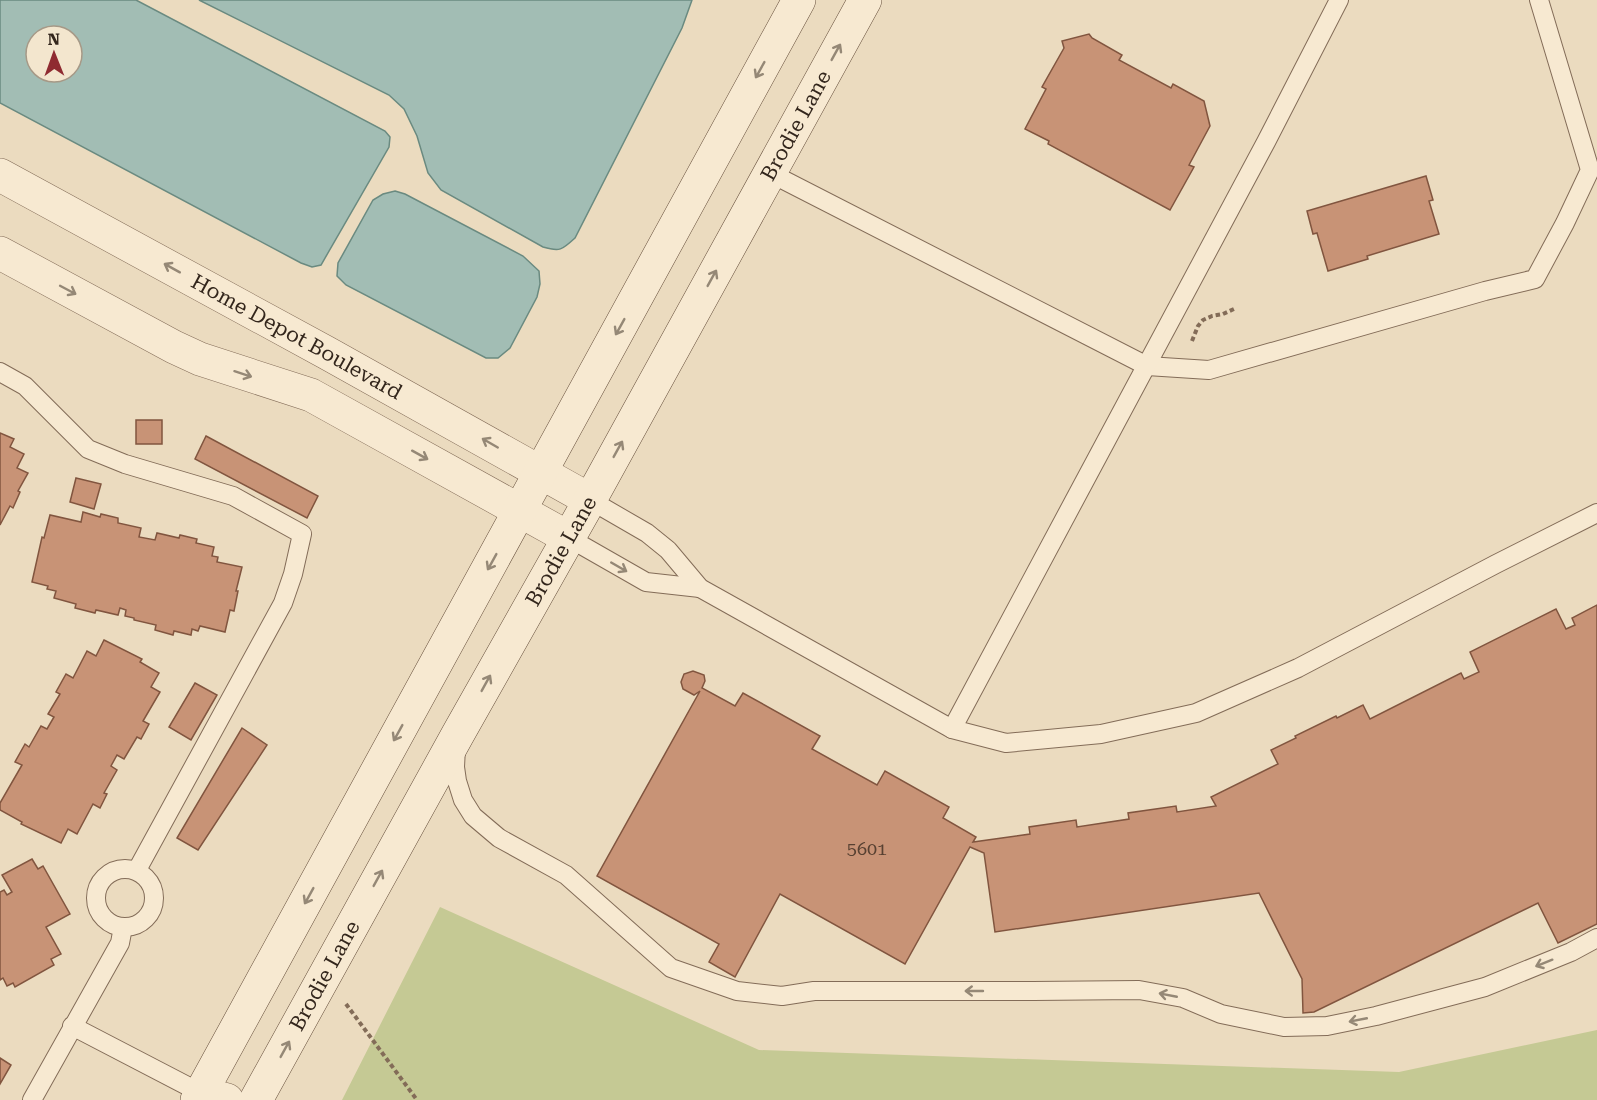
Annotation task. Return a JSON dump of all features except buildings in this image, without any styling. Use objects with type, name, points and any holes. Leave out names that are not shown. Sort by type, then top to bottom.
[{"type":"main road","points":[[208,1098],[520,510],[799,0]]},
{"type":"main road","name":"Brodie Lane","points":[[256,1100],[865,0]]},
{"type":"main road","name":"Home Depot Boulevard","points":[[0,175],[590,500]]},
{"type":"main road","points":[[0,253],[200,359],[311,395],[568,538]]},
{"type":"lane","points":[[952,729],[1266,142],[1339,0]]},
{"type":"lane","points":[[770,173],[1147,366],[1209,370],[1474,294],[1535,279],[1566,223],[1590,170],[1539,0]]},
{"type":"lane","points":[[0,372],[25,386],[88,449],[125,464],[233,496],[302,534],[284,603],[137,870]]},
{"type":"lane","points":[[590,500],[647,533],[668,550],[700,588],[952,729],[1006,743],[1101,734],[1196,713],[1298,668],[1597,513]]},
{"type":"lane","points":[[568,538],[646,582],[700,588]]},
{"type":"lane","points":[[458,734],[455,767],[457,782],[472,816],[499,838],[566,876],[671,968],[737,991],[782,996],[814,991],[1139,990],[1183,998],[1221,1014],[1284,1027],[1327,1026],[1376,1016],[1485,987],[1597,939]]},
{"type":"lane","points":[[120,869],[137,870],[153,887],[154,906],[142,922],[134,926],[123,927],[106,920],[100,912],[96,894],[104,878],[111,872],[120,869]]},
{"type":"lane","points":[[32,1100],[120,943],[123,927]]},
{"type":"lane","points":[[72,1026],[208,1098]]},
{"type":"path","points":[[1192,341],[1203,320],[1236,308]]},
{"type":"path","points":[[344,1000],[417,1100]]},
{"type":"green space","points":[[440,907],[759,1050],[1399,1072],[1597,1030],[1597,1100],[342,1100]]},
{"type":"water","points":[[0,0],[136,0],[385,131],[390,137],[389,147],[321,265],[312,267],[0,103]]},
{"type":"water","points":[[199,0],[692,0],[682,28],[575,238],[557,250],[543,247],[441,190],[428,173],[417,136],[404,109],[389,95]]},
{"type":"water","points":[[395,191],[405,194],[523,256],[539,271],[540,284],[537,297],[510,348],[498,358],[486,358],[346,285],[337,276],[338,263],[373,200]]}]
